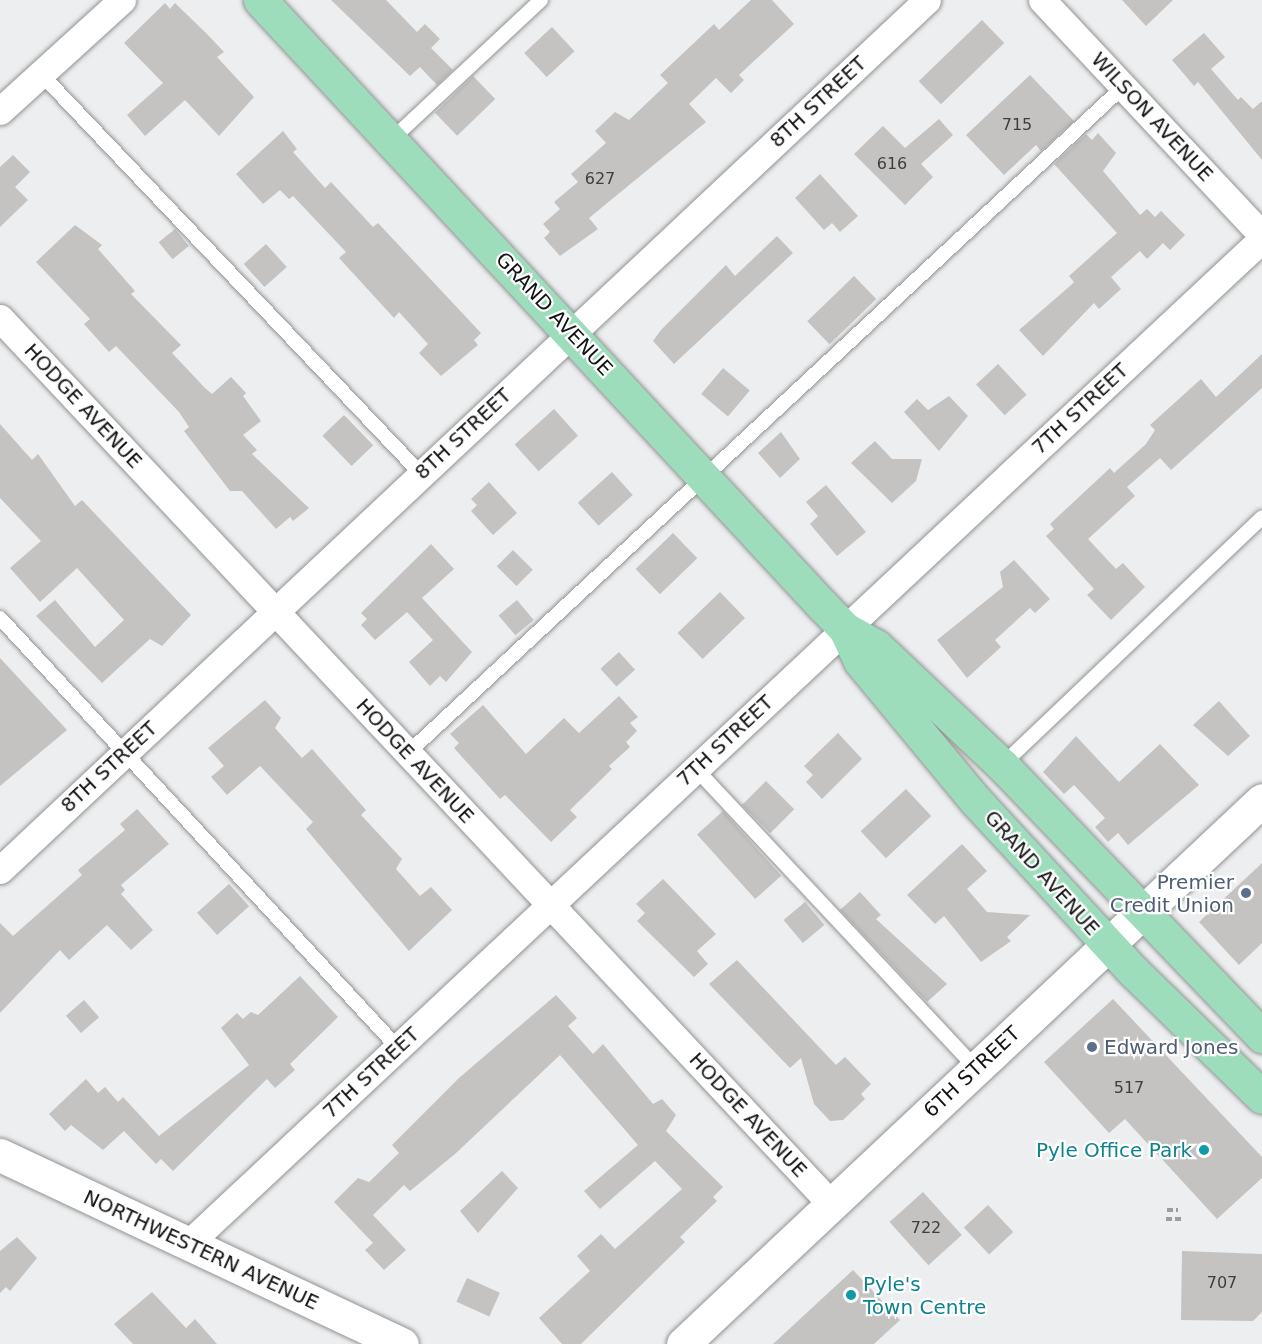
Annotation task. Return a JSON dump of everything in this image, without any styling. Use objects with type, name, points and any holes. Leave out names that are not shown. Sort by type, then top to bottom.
[{"type":"main road","name":"GRAND AVENUE","points":[[260,0],[572,332],[845,629],[860,661],[900,710],[1107,945],[1262,1097]]},
{"type":"main road","name":"GRAND AVENUE","points":[[845,629],[876,646],[1002,765],[1262,1036]]},
{"type":"main road","name":"6TH STREET","points":[[683,1344],[1107,945],[1260,807]]},
{"type":"main road","name":"NORTHWESTERN AVENUE","points":[[0,1155],[402,1344]]},
{"type":"street","points":[[0,111],[122,0]]},
{"type":"street","name":"8TH STREET","points":[[0,870],[927,0]]},
{"type":"street","name":"WILSON AVENUE","points":[[1042,0],[1262,237]]},
{"type":"street","name":"7TH STREET","points":[[189,1243],[1262,237]]},
{"type":"street","name":"HODGE AVENUE","points":[[0,318],[831,1204]]},
{"type":"lane","points":[[391,140],[541,0]]},
{"type":"lane","points":[[42,75],[421,474]]},
{"type":"lane","points":[[408,753],[705,479],[1123,87]]},
{"type":"lane","points":[[1002,765],[1262,518]]},
{"type":"lane","points":[[0,618],[398,1048]]},
{"type":"lane","points":[[696,769],[976,1068]]},
{"type":"path","points":[[1167,1210],[1178,1210]]},
{"type":"path","points":[[1166,1219],[1181,1219]]},
{"type":"building","points":[[331,0],[386,0],[417,32],[425,24],[440,39],[431,48],[453,70],[437,85],[420,67],[410,76]]},
{"type":"building","points":[[751,0],[772,0],[794,24],[739,75],[744,80],[731,93],[716,78],[689,104],[706,122],[589,218],[598,229],[560,256],[544,238],[550,232],[543,224],[560,209],[554,202],[578,182],[571,174],[606,143],[595,131],[615,112],[629,120],[668,83],[660,75],[714,24],[719,30]]},
{"type":"building","points":[[1122,0],[1173,0],[1146,26]]},
{"type":"building","points":[[165,3],[170,9],[175,3],[208,35],[224,52],[217,57],[254,97],[219,136],[185,100],[145,136],[127,115],[163,83],[124,43]]},
{"type":"building","points":[[982,20],[1004,43],[941,104],[919,81]]},
{"type":"building","points":[[552,27],[575,51],[547,77],[524,53]]},
{"type":"building","points":[[1204,33],[1225,57],[1211,69],[1238,100],[1241,97],[1253,109],[1262,101],[1262,160],[1198,82],[1194,86],[1172,60]]},
{"type":"building","points":[[1030,75],[1074,121],[1041,151],[1036,145],[1004,175],[966,135]]},
{"type":"building","points":[[473,76],[495,99],[457,136],[435,113]]},
{"type":"building","points":[[939,119],[953,135],[921,164],[933,177],[905,205],[854,154],[883,126],[905,148]]},
{"type":"building","points":[[283,131],[297,149],[293,152],[325,188],[331,182],[373,227],[378,223],[481,333],[474,340],[478,345],[441,376],[419,353],[428,344],[399,312],[394,318],[339,258],[346,252],[293,196],[289,199],[280,190],[263,204],[236,174]]},
{"type":"building","points":[[1098,133],[1116,153],[1103,171],[1140,215],[1147,209],[1155,217],[1161,211],[1185,235],[1170,250],[1163,243],[1147,259],[1140,251],[1111,277],[1121,289],[1099,309],[1094,303],[1043,356],[1019,330],[1070,286],[1074,282],[1069,276],[1117,233],[1054,164],[1086,134],[1092,140]]},
{"type":"building","points":[[13,155],[30,172],[15,187],[28,200],[0,227],[0,167]]},
{"type":"building","points":[[820,174],[858,216],[840,232],[832,223],[824,230],[795,198]]},
{"type":"building","points":[[75,225],[102,245],[98,249],[135,291],[131,294],[181,345],[172,353],[205,388],[212,394],[231,377],[246,393],[243,396],[261,421],[243,435],[257,450],[252,454],[309,508],[293,521],[290,517],[276,529],[242,491],[230,491],[184,431],[189,427],[179,412],[116,346],[109,352],[84,324],[90,319],[36,262]]},
{"type":"building","points":[[175,229],[189,246],[173,259],[159,242]]},
{"type":"building","points":[[777,236],[793,253],[674,364],[653,341],[661,330],[726,265],[735,276]]},
{"type":"building","points":[[266,244],[287,267],[264,287],[244,264]]},
{"type":"building","points":[[854,276],[876,299],[829,344],[807,321]]},
{"type":"building","points":[[1262,354],[1262,388],[1171,470],[1160,458],[1127,487],[1135,496],[1088,539],[1116,569],[1123,563],[1145,587],[1111,620],[1087,595],[1094,589],[1046,536],[1054,529],[1050,524],[1110,468],[1114,473],[1146,444],[1155,430],[1150,425],[1201,379],[1216,397]]},
{"type":"building","points":[[998,364],[1027,395],[1005,415],[976,384]]},
{"type":"building","points":[[723,368],[750,390],[728,417],[701,394]]},
{"type":"building","points":[[949,396],[968,416],[939,451],[904,412],[917,399],[928,410]]},
{"type":"building","points":[[554,409],[578,436],[539,471],[515,444]]},
{"type":"building","points":[[344,415],[373,445],[352,466],[322,436]]},
{"type":"building","points":[[0,424],[32,460],[38,454],[75,506],[82,500],[191,615],[162,646],[150,639],[102,683],[36,616],[55,600],[95,647],[124,620],[77,568],[40,602],[10,568],[41,541],[0,498]]},
{"type":"building","points":[[781,432],[800,459],[780,478],[758,453]]},
{"type":"building","points":[[875,441],[892,459],[922,459],[916,481],[892,503],[851,463]]},
{"type":"building","points":[[612,472],[633,495],[599,526],[578,503]]},
{"type":"building","points":[[489,482],[517,513],[493,535],[471,511],[477,505],[471,499]]},
{"type":"building","points":[[826,485],[866,532],[837,556],[810,524],[818,516],[806,502]]},
{"type":"building","points":[[673,533],[697,558],[660,594],[636,569]]},
{"type":"building","points":[[431,544],[454,569],[422,598],[472,652],[446,682],[440,676],[430,686],[409,662],[433,640],[407,612],[375,640],[361,625],[367,619],[361,613]]},
{"type":"building","points":[[513,550],[533,570],[517,586],[497,566]]},
{"type":"building","points":[[1014,560],[1050,599],[1035,613],[1030,608],[995,640],[1001,647],[967,678],[937,640],[1003,587],[1000,572]]},
{"type":"building","points":[[720,592],[745,618],[703,659],[678,633]]},
{"type":"building","points":[[517,600],[534,620],[515,635],[499,615]]},
{"type":"building","points":[[619,652],[635,670],[616,687],[600,669]]},
{"type":"building","points":[[0,658],[67,730],[0,786]]},
{"type":"building","points":[[619,696],[638,717],[630,723],[637,731],[626,742],[630,747],[609,766],[612,769],[570,810],[577,817],[551,842],[505,795],[500,799],[454,748],[459,743],[450,734],[483,705],[526,754],[564,718],[579,733]]},
{"type":"building","points":[[265,700],[281,718],[275,728],[302,758],[312,749],[366,810],[361,815],[402,859],[396,869],[420,896],[431,887],[452,910],[409,951],[306,829],[313,822],[260,766],[227,795],[211,777],[224,766],[208,748]]},
{"type":"building","points":[[1219,701],[1250,736],[1228,756],[1193,725]]},
{"type":"building","points":[[838,733],[862,759],[822,799],[806,782],[813,775],[804,766]]},
{"type":"building","points":[[1076,736],[1119,782],[1160,744],[1199,785],[1128,845],[1118,833],[1108,842],[1095,827],[1105,818],[1074,785],[1064,794],[1043,772]]},
{"type":"building","points":[[766,781],[794,809],[770,833],[742,805]]},
{"type":"building","points":[[906,789],[931,816],[886,858],[861,831]]},
{"type":"building","points":[[137,809],[169,844],[121,885],[125,890],[121,894],[153,930],[131,950],[107,925],[69,960],[60,950],[0,1013],[0,923],[13,936],[82,875],[78,870],[125,830],[120,824]]},
{"type":"building","points":[[723,811],[781,876],[755,899],[697,834]]},
{"type":"building","points":[[962,844],[987,871],[967,889],[987,912],[1030,915],[1007,937],[1011,941],[981,962],[944,916],[935,924],[907,895]]},
{"type":"building","name":"Premier Credit Union","points":[[1262,863],[1262,943],[1239,965],[1199,922]]},
{"type":"building","points":[[663,879],[716,934],[697,951],[708,964],[694,977],[637,921],[645,913],[636,904]]},
{"type":"building","points":[[229,884],[249,906],[217,935],[197,913]]},
{"type":"building","points":[[860,892],[881,915],[876,919],[947,984],[927,1002],[840,910]]},
{"type":"building","points":[[805,902],[824,925],[803,943],[784,920]]},
{"type":"building","points":[[737,960],[836,1065],[845,1057],[871,1084],[861,1094],[865,1099],[843,1120],[830,1121],[814,1104],[801,1058],[790,1068],[709,984]]},
{"type":"building","points":[[300,976],[338,1017],[290,1064],[295,1070],[275,1088],[267,1079],[173,1171],[161,1159],[156,1164],[124,1131],[103,1150],[71,1125],[65,1131],[49,1114],[86,1079],[98,1093],[105,1087],[118,1102],[123,1097],[159,1136],[249,1065],[221,1028],[237,1013],[243,1019],[251,1012],[258,1015]]},
{"type":"building","points":[[556,995],[577,1018],[568,1026],[593,1054],[603,1044],[653,1104],[662,1099],[676,1115],[666,1131],[723,1187],[713,1197],[717,1201],[680,1237],[685,1242],[581,1344],[562,1344],[539,1318],[590,1271],[577,1256],[601,1234],[615,1249],[682,1189],[655,1161],[600,1209],[584,1191],[638,1145],[560,1055],[455,1154],[410,1191],[404,1185],[373,1215],[406,1250],[384,1270],[365,1250],[373,1243],[334,1202],[358,1178],[369,1182],[399,1153],[392,1145],[459,1078]]},
{"type":"building","points":[[1113,999],[1262,1157],[1262,1178],[1217,1219],[1125,1119],[1109,1133],[1044,1062]]},
{"type":"building","points":[[84,1000],[99,1017],[81,1033],[66,1016]]},
{"type":"building","points":[[502,1171],[518,1188],[478,1233],[460,1211]]},
{"type":"building","points":[[923,1192],[962,1235],[928,1265],[890,1222]]},
{"type":"building","points":[[988,1205],[1013,1232],[989,1255],[964,1228]]},
{"type":"building","points":[[17,1237],[37,1258],[10,1291],[6,1287],[0,1293],[0,1251]]},
{"type":"building","points":[[1182,1251],[1262,1254],[1262,1312],[1253,1321],[1181,1320]]},
{"type":"building","name":"Pyle's Town Centre","points":[[853,1270],[900,1320],[874,1344],[773,1344]]},
{"type":"building","points":[[467,1278],[500,1293],[489,1316],[456,1302]]},
{"type":"building","points":[[152,1292],[186,1328],[195,1319],[217,1344],[133,1344],[114,1324]]},
{"type":"place","name":"Premier Credit Union","points":[[1246,893]]},
{"type":"place","name":"Edward Jones","points":[[1092,1047]]},
{"type":"place","name":"Pyle Office Park","points":[[1204,1150]]},
{"type":"place","name":"Pyle's Town Centre","points":[[851,1295]]}]
